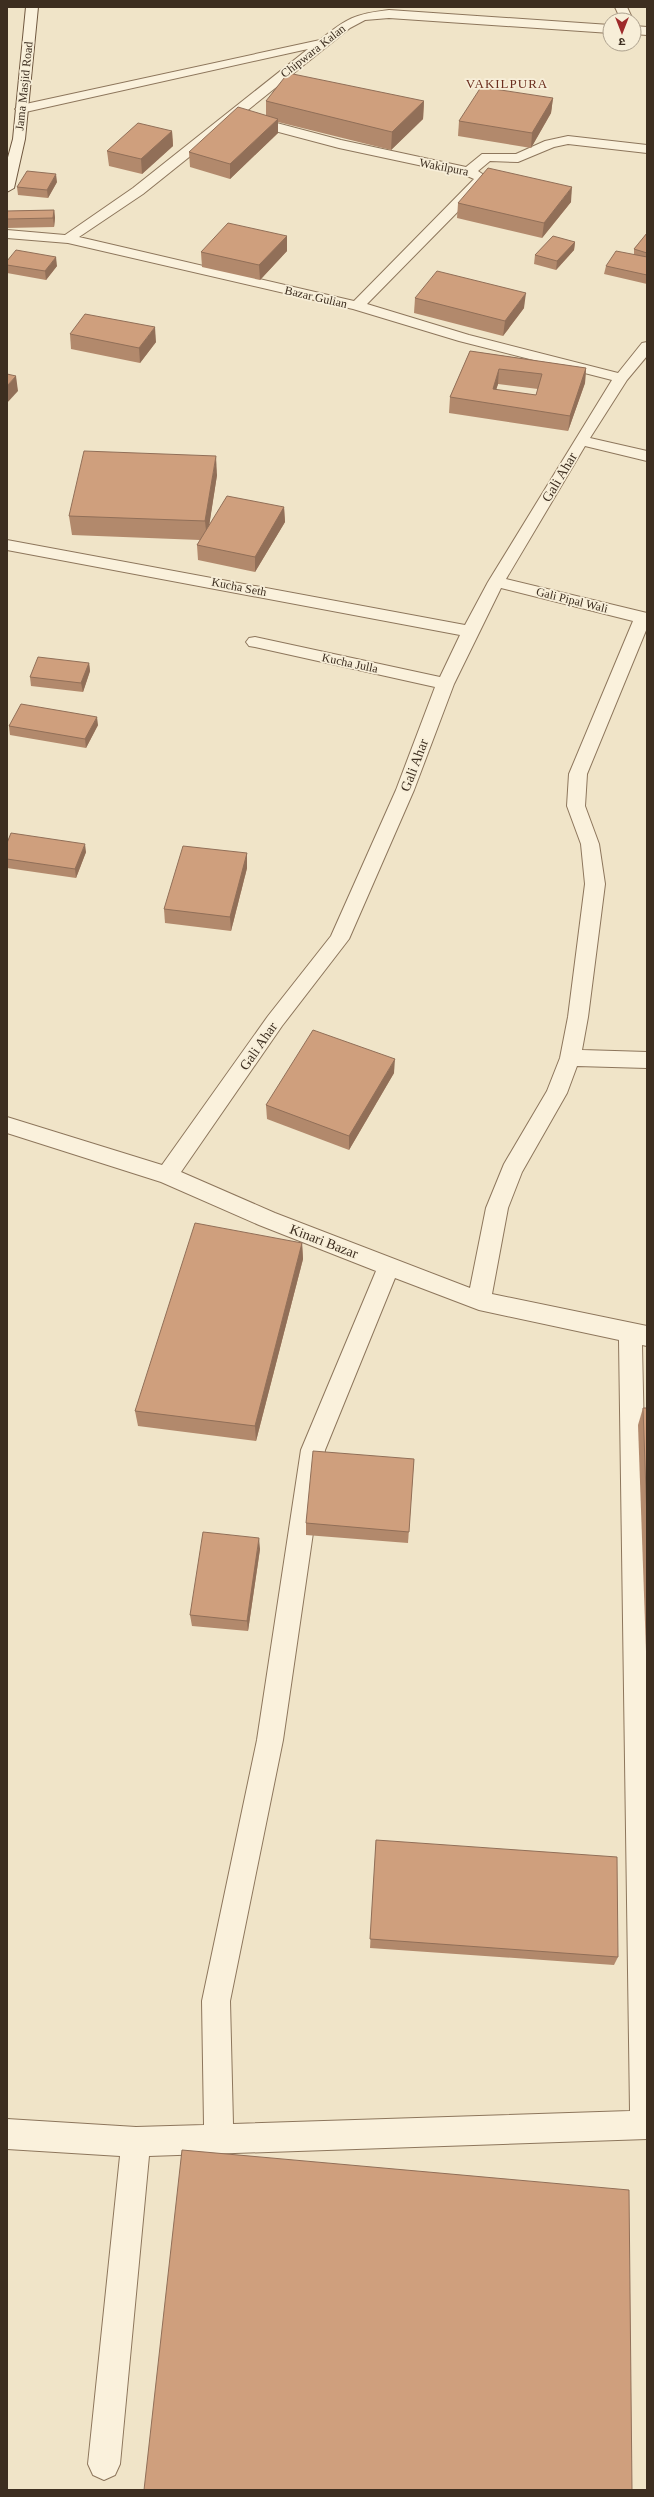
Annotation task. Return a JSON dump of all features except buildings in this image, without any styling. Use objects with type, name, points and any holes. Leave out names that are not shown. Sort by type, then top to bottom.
[{"type":"street","name":"Jama Masjid Road","points":[[7,188],[19,139],[32,7]]},
{"type":"street","name":"Chipwara Kalan","points":[[68,239],[138,191],[234,116],[346,24],[369,15],[435,12],[602,28]]},
{"type":"street","points":[[21,109],[324,42]]},
{"type":"street","name":"Wakilpura","points":[[234,116],[339,144],[469,172],[479,176],[481,180],[357,306]]},
{"type":"street","points":[[469,172],[484,158],[522,157],[562,141],[647,149]]},
{"type":"street","name":"Bazar Gulian","points":[[7,234],[68,239],[357,306],[464,338],[621,378]]},
{"type":"street","name":"Gali Ahar","points":[[167,1175],[275,1021],[339,939],[389,824],[406,790],[445,684],[470,631],[496,582],[581,440],[621,378],[647,346]]},
{"type":"street","points":[[581,440],[647,456]]},
{"type":"street","name":"Kucha Seth","points":[[7,545],[470,631]]},
{"type":"street","name":"Gali Pipal Wali","points":[[496,582],[645,618]]},
{"type":"street","points":[[479,1301],[497,1208],[522,1151],[558,1093],[570,1058],[578,1017],[595,884],[590,844],[576,806],[575,789],[578,774],[645,618]]},
{"type":"street","name":"Kucha Julla","points":[[255,642],[445,684]]},
{"type":"street","points":[[570,1058],[647,1060]]},
{"type":"street","name":"Kinari Bazar","points":[[7,1125],[167,1175],[266,1219],[479,1301],[639,1334]]},
{"type":"street","points":[[218,2140],[216,2001],[270,1740],[313,1450],[389,1266]]},
{"type":"street","points":[[7,2134],[136,2142],[645,2125],[639,1334]]},
{"type":"street","points":[[104,2464],[136,2142]]},
{"type":"district","name":"VAKILPURA","points":[[507,83]]}]
